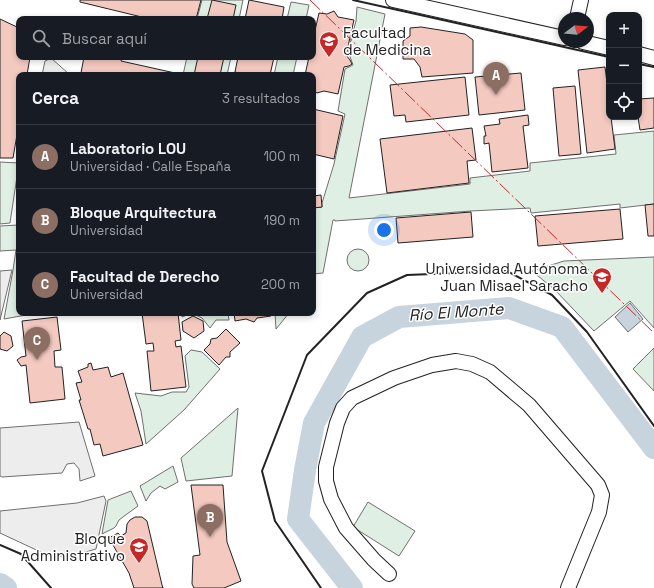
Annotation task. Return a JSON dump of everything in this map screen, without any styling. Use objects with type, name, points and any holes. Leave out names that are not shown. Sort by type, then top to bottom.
[{"type":"street","points":[[394,0],[558,37]]},
{"type":"street","points":[[428,0],[558,31]]},
{"type":"street","points":[[578,12],[581,0]]},
{"type":"street","points":[[594,38],[606,40]]},
{"type":"street","points":[[594,45],[606,47]]},
{"type":"street","points":[[642,49],[654,51]]},
{"type":"street","points":[[642,55],[654,58]]},
{"type":"street","points":[[389,574],[374,560],[346,528],[331,499],[326,481],[326,467],[337,423],[343,408],[352,398],[394,378],[432,365],[456,361],[472,364],[490,372],[529,405],[598,485],[602,495],[599,512],[568,588]]},
{"type":"green space","points":[[202,0],[243,0],[240,16],[198,16]]},
{"type":"green space","points":[[291,2],[309,5],[307,16],[288,16]]},
{"type":"green space","points":[[357,7],[385,14],[349,198],[470,184],[470,178],[530,171],[530,163],[616,154],[614,135],[654,131],[654,204],[620,208],[620,204],[531,213],[530,208],[333,220],[323,273],[316,274],[316,208],[322,207],[334,164],[345,114],[338,111],[345,69],[353,65],[348,51],[356,21]]},
{"type":"green space","points":[[186,60],[230,60],[228,72],[184,72]]},
{"type":"green space","points":[[277,60],[296,60],[294,72],[275,72]]},
{"type":"green space","points":[[0,162],[16,163],[16,183],[10,223],[0,224]]},
{"type":"green space","points":[[16,225],[16,250],[0,251],[0,226]]},
{"type":"green space","points":[[358,249],[366,252],[369,260],[366,268],[358,271],[350,268],[347,260],[350,252]]},
{"type":"green space","points":[[16,250],[16,316],[20,316],[4,319]]},
{"type":"green space","points":[[654,257],[654,328],[630,301],[594,331],[555,290],[532,271],[564,261]]},
{"type":"green space","points":[[198,316],[228,316],[229,320],[216,320],[210,328],[202,318]]},
{"type":"green space","points":[[275,316],[287,316],[276,329]]},
{"type":"green space","points":[[654,348],[654,391],[633,369]]},
{"type":"green space","points":[[191,350],[202,352],[220,369],[184,410],[146,444],[141,411],[135,393],[161,396],[172,392],[186,392],[189,387],[185,356]]},
{"type":"green space","points":[[238,408],[232,476],[186,481],[181,458]]},
{"type":"green space","points":[[173,466],[178,482],[165,489],[160,486],[151,493],[146,501],[140,486]]},
{"type":"green space","points":[[131,491],[138,506],[119,520],[114,528],[102,534],[108,500]]},
{"type":"green space","points":[[368,502],[415,531],[399,556],[353,527]]},
{"type":"shaded area","points":[[53,60],[67,72],[43,72],[45,61]]},
{"type":"shaded area","points":[[12,270],[0,320],[0,271]]},
{"type":"shaded area","points":[[630,303],[643,319],[628,332],[615,317]]},
{"type":"shaded area","points":[[79,422],[95,476],[80,481],[79,469],[74,463],[67,464],[62,473],[0,476],[0,428]]},
{"type":"shaded area","points":[[104,496],[106,501],[96,549],[69,557],[47,555],[0,533],[0,511],[77,503]]},
{"type":"building","points":[[80,0],[201,0],[197,16],[138,16],[80,2]]},
{"type":"building","points":[[212,0],[236,5],[234,16],[208,16]]},
{"type":"building","points":[[249,0],[284,7],[282,16],[246,16]]},
{"type":"building","points":[[334,11],[338,17],[354,20],[346,55],[352,64],[344,67],[338,94],[324,91],[317,93],[316,72],[306,72],[308,60],[316,60],[316,26],[319,13],[327,14]]},
{"type":"building","points":[[0,19],[16,27],[16,60],[30,60],[28,72],[16,72],[16,140],[13,158],[0,158]]},
{"type":"building","points":[[421,27],[465,34],[473,40],[473,73],[422,77],[420,67],[414,59],[403,59],[403,41],[410,36],[410,28]]},
{"type":"building","points":[[83,60],[121,60],[170,72],[81,72]]},
{"type":"building","points":[[197,60],[223,60],[221,72],[195,72]]},
{"type":"building","points":[[237,60],[273,60],[271,72],[235,72]]},
{"type":"building","points":[[605,67],[606,120],[611,120],[615,149],[587,153],[578,70]]},
{"type":"building","points":[[521,73],[525,110],[479,115],[475,77]]},
{"type":"building","points":[[465,77],[469,115],[406,122],[405,115],[394,116],[390,85]]},
{"type":"building","points":[[575,86],[581,154],[559,156],[553,88]]},
{"type":"building","points":[[654,98],[654,128],[640,130],[638,120],[642,120],[642,99]]},
{"type":"building","points":[[316,110],[343,116],[334,159],[316,155]]},
{"type":"building","points":[[528,115],[529,125],[523,126],[528,168],[492,172],[489,143],[484,144],[484,136],[486,136],[484,126],[500,124],[499,119]]},
{"type":"building","points":[[472,128],[476,160],[467,161],[469,183],[387,193],[380,139]]},
{"type":"building","points":[[321,195],[322,207],[316,208],[316,196]]},
{"type":"building","points":[[654,204],[654,236],[648,236],[645,205]]},
{"type":"building","points":[[620,209],[623,239],[538,246],[535,216]]},
{"type":"building","points":[[471,212],[473,237],[398,243],[396,218]]},
{"type":"building","points":[[142,316],[178,316],[181,340],[175,341],[176,347],[181,346],[186,387],[151,391],[147,351],[154,351],[153,343],[146,344]]},
{"type":"building","points":[[193,316],[203,321],[204,331],[194,338],[183,331],[182,322]]},
{"type":"building","points":[[234,316],[271,316],[257,318],[254,322],[246,319],[235,321]]},
{"type":"building","points":[[57,317],[61,350],[54,351],[55,367],[62,367],[65,399],[30,403],[26,365],[21,366],[17,360],[26,356],[22,321]]},
{"type":"building","points":[[226,329],[240,343],[230,352],[230,357],[226,357],[219,365],[204,350],[210,344],[211,339],[217,338]]},
{"type":"building","points":[[4,332],[11,336],[13,346],[7,351],[0,349],[0,336]]},
{"type":"building","points":[[91,363],[93,370],[108,367],[111,377],[123,373],[143,445],[103,456],[100,444],[94,445],[90,429],[88,429],[79,400],[81,400],[76,383],[82,382],[78,371],[88,367],[88,364]]},
{"type":"building","points":[[191,485],[223,485],[227,542],[241,581],[224,588],[194,588],[192,584],[193,556],[200,555]]},
{"type":"building","points":[[135,517],[142,517],[147,521],[163,588],[134,588],[129,573],[109,538],[118,533],[121,536],[126,533],[127,524]]},
{"type":"waterway","name":"Río El Monte","points":[[352,588],[298,519],[305,470],[314,423],[362,337],[399,317],[509,308],[562,327],[654,448]]},
{"type":"waterway","name":"Río El Monte","points":[[0,584],[6,588]]},
{"type":"wall","points":[[353,0],[606,56]]},
{"type":"wall","points":[[642,65],[654,67]]},
{"type":"wall","points":[[321,588],[275,521],[262,471],[307,355],[367,293],[407,275],[507,271],[552,295],[587,332],[654,426]]},
{"type":"wall","points":[[0,545],[21,554],[51,588]]},
{"type":"power","points":[[310,0],[654,333]]},
{"type":"place","name":"Facultad de Medicina","points":[[329,58]]},
{"type":"place","name":"Laboratorio LOU","points":[[496,95]]},
{"type":"place","name":"Universidad Autónoma Juan Misael Saracho","points":[[602,294]]},
{"type":"place","name":"Facultad de Derecho","points":[[37,360]]},
{"type":"place","name":"Bloque Arquitectura","points":[[210,537]]},
{"type":"place","name":"Bloque Administrativo","points":[[139,564]]}]
